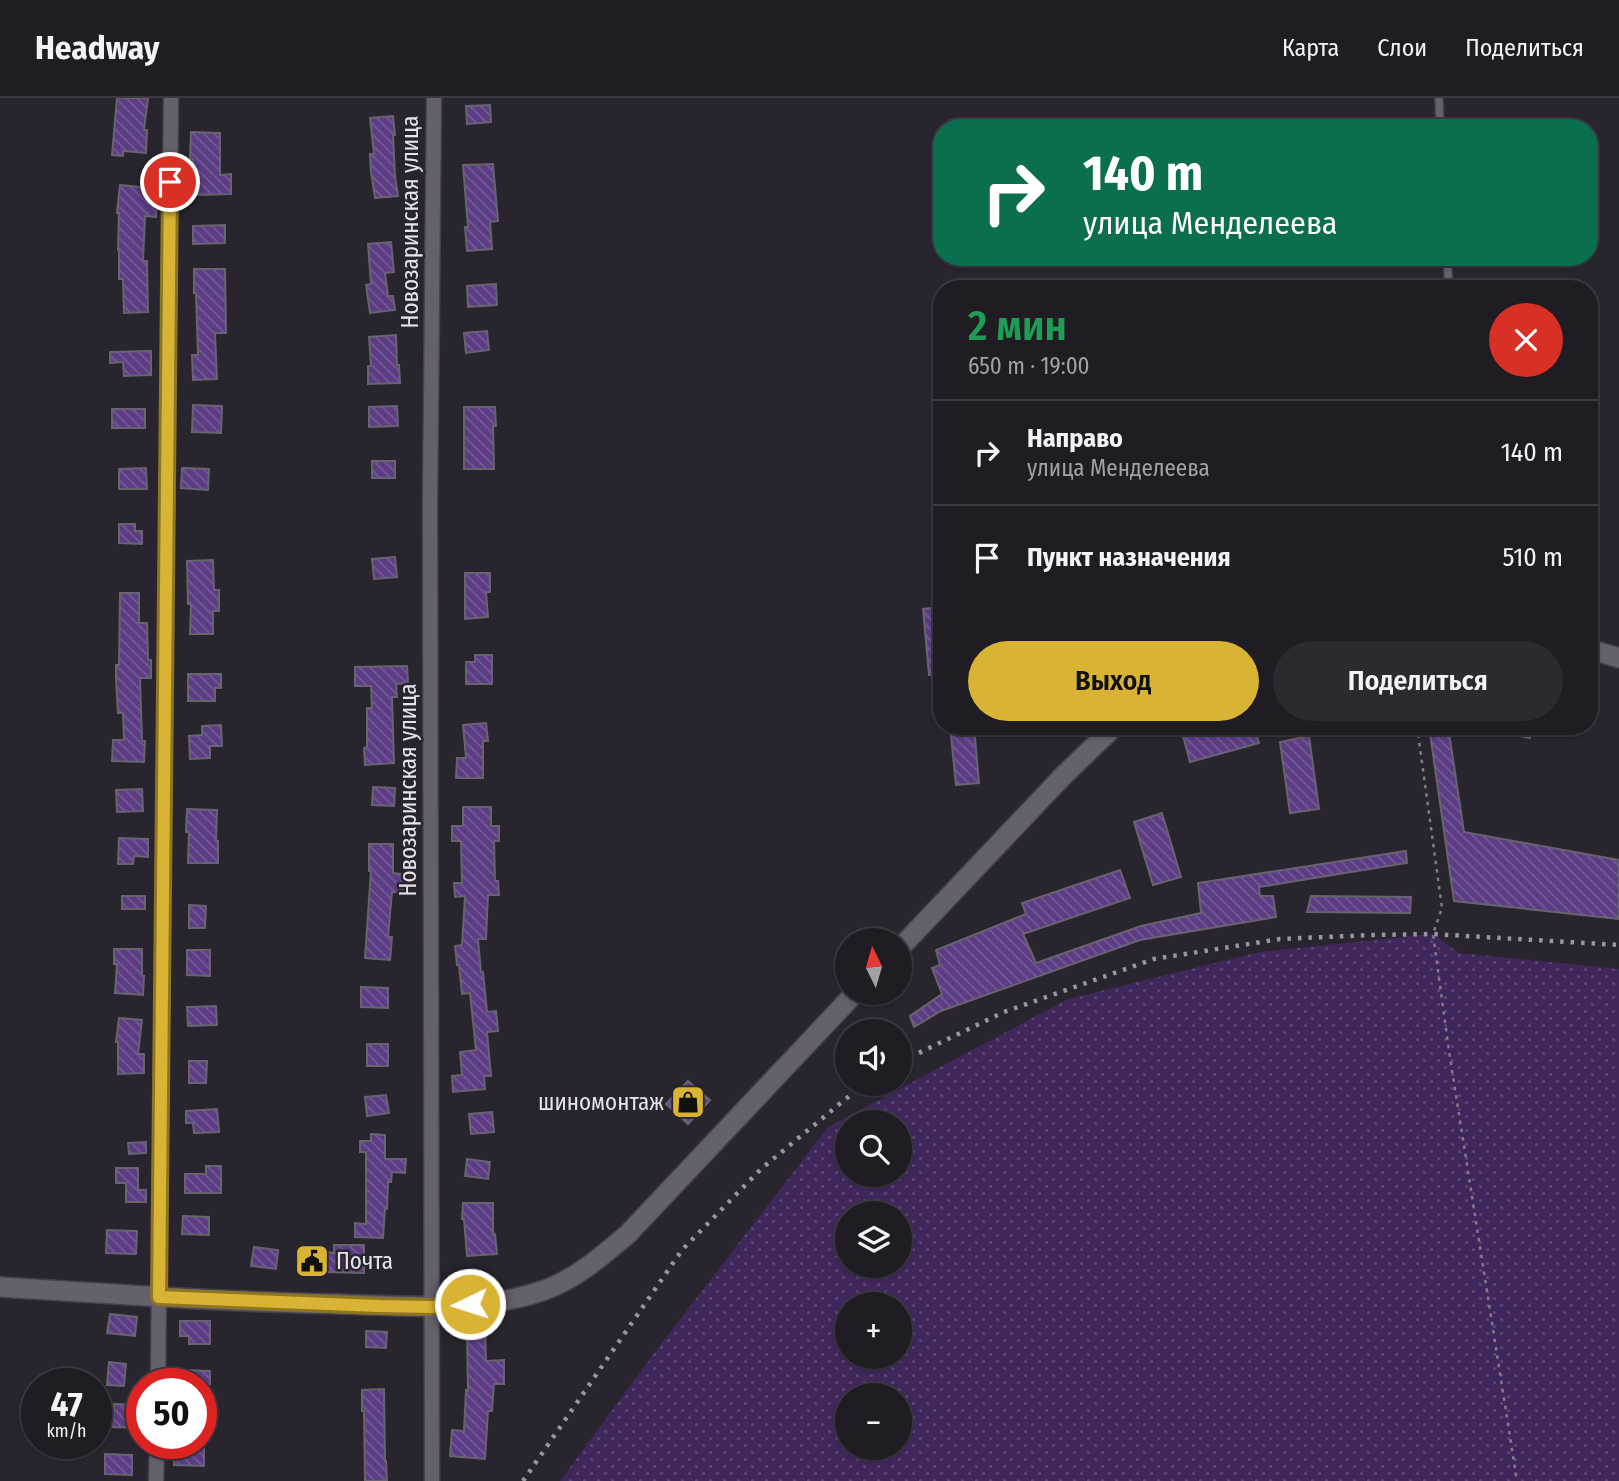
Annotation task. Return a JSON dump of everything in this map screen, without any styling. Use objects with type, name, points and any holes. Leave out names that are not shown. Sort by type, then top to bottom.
[{"type":"main road","points":[[1598,652],[1619,658]]},
{"type":"main road","points":[[912,934],[1106,735]]},
{"type":"main road","points":[[0,1287],[159,1297],[431,1307],[490,1303],[545,1289],[589,1267],[628,1234],[844,1005]]},
{"type":"street","points":[[158,1368],[171,98]]},
{"type":"street","name":"Новозаринская улица","points":[[432,1481],[430,502],[434,98]]},
{"type":"street","points":[[156,1481],[157,1459]]},
{"type":"lane","points":[[1439,98],[1440,119]]},
{"type":"path","points":[[1418,735],[1442,908],[1433,934],[1448,1051],[1517,1481]]},
{"type":"shaded area","points":[[1433,934],[1459,953],[1619,969],[1619,1481],[560,1481],[655,1352],[828,1127],[835,1123],[835,1187],[912,1187],[912,1110],[860,1110],[886,1096],[912,1096],[912,1082],[1068,999],[1260,952]]},
{"type":"building","points":[[117,98],[148,98],[144,130],[147,130],[146,153],[123,151],[123,156],[112,155]]},
{"type":"building","points":[[490,105],[491,122],[467,124],[466,106]]},
{"type":"building","points":[[393,116],[398,196],[375,198],[371,172],[370,154],[374,154],[370,118]]},
{"type":"building","points":[[191,132],[220,133],[220,175],[231,174],[231,194],[194,195],[193,159],[190,159]]},
{"type":"building","points":[[493,164],[498,221],[490,222],[492,249],[467,251],[465,227],[468,227],[463,165]]},
{"type":"building","points":[[120,185],[150,188],[148,202],[157,204],[156,217],[145,216],[143,261],[147,261],[148,312],[124,313],[123,279],[119,279],[118,250],[117,213]]},
{"type":"building","points":[[225,225],[225,243],[193,244],[193,226]]},
{"type":"building","points":[[391,242],[394,272],[385,273],[388,296],[393,296],[395,310],[370,313],[366,285],[371,284],[368,244]]},
{"type":"building","points":[[194,269],[225,269],[226,333],[215,333],[217,379],[193,380],[192,355],[198,355]]},
{"type":"building","points":[[496,284],[497,305],[468,307],[467,286]]},
{"type":"building","points":[[487,331],[489,350],[466,353],[464,333]]},
{"type":"building","points":[[396,335],[400,383],[368,384],[368,366],[371,366],[369,337]]},
{"type":"building","points":[[151,351],[151,375],[124,376],[123,362],[110,363],[110,352]]},
{"type":"building","points":[[193,405],[222,406],[221,433],[192,432]]},
{"type":"building","points":[[397,406],[398,426],[369,427],[369,407]]},
{"type":"building","points":[[464,407],[495,407],[494,469],[464,469]]},
{"type":"building","points":[[112,409],[145,409],[145,428],[112,428]]},
{"type":"building","points":[[372,461],[395,461],[395,478],[372,478]]},
{"type":"building","points":[[146,468],[147,489],[119,489],[119,469]]},
{"type":"building","points":[[182,468],[209,469],[208,490],[181,488]]},
{"type":"building","points":[[119,524],[135,524],[135,531],[142,531],[142,544],[119,543]]},
{"type":"building","points":[[395,557],[397,577],[374,579],[372,559]]},
{"type":"building","points":[[213,560],[214,590],[219,590],[219,611],[213,611],[213,634],[190,634],[191,604],[188,604],[187,561]]},
{"type":"building","points":[[465,573],[490,573],[490,592],[486,592],[488,617],[465,619]]},
{"type":"building","points":[[120,593],[139,593],[139,623],[147,623],[151,678],[140,678],[144,762],[112,761],[113,740],[124,740],[123,713],[118,713],[116,679],[116,665],[119,665]]},
{"type":"building","points":[[933,608],[933,675],[929,675],[923,609]]},
{"type":"building","points":[[475,655],[492,655],[492,684],[466,684],[466,662],[475,662]]},
{"type":"building","points":[[407,666],[408,683],[396,684],[397,697],[392,697],[394,763],[365,765],[367,708],[372,708],[371,686],[355,686],[355,667]]},
{"type":"building","points":[[188,674],[221,674],[221,688],[215,688],[215,701],[188,701]]},
{"type":"building","points":[[486,723],[488,741],[483,741],[483,778],[456,778],[457,758],[466,758],[463,725]]},
{"type":"building","points":[[221,725],[222,746],[210,746],[210,758],[190,759],[189,736],[202,735],[202,726]]},
{"type":"building","points":[[951,735],[975,735],[979,783],[956,785]]},
{"type":"building","points":[[1257,735],[1259,743],[1190,762],[1183,736]]},
{"type":"building","points":[[1430,735],[1449,735],[1464,832],[1619,860],[1619,919],[1454,901]]},
{"type":"building","points":[[1309,736],[1319,809],[1290,813],[1280,742]]},
{"type":"building","points":[[373,787],[395,788],[394,806],[372,805]]},
{"type":"building","points":[[142,789],[143,811],[117,812],[116,790]]},
{"type":"building","points":[[463,807],[491,807],[491,826],[499,826],[499,841],[494,841],[495,881],[498,881],[499,895],[488,895],[486,939],[478,939],[487,1012],[496,1011],[498,1031],[487,1032],[491,1076],[484,1076],[485,1089],[453,1092],[452,1076],[462,1075],[460,1052],[476,1050],[470,993],[462,994],[455,946],[462,945],[465,896],[455,897],[454,883],[462,883],[461,841],[452,841],[452,826],[463,826]]},
{"type":"building","points":[[187,809],[217,810],[218,863],[188,863]]},
{"type":"building","points":[[1162,813],[1181,877],[1153,885],[1134,822]]},
{"type":"building","points":[[119,838],[148,839],[148,857],[134,856],[133,864],[118,864]]},
{"type":"building","points":[[369,844],[393,844],[393,873],[409,875],[408,893],[392,892],[388,937],[392,937],[390,960],[365,958],[371,871]]},
{"type":"building","points":[[1406,851],[1407,863],[1259,887],[1260,896],[1273,896],[1276,917],[1140,940],[941,1011],[914,1027],[910,1016],[942,994],[932,968],[940,965],[936,950],[1026,914],[1022,903],[1120,870],[1130,898],[1023,934],[1036,963],[1141,926],[1201,913],[1198,883]]},
{"type":"building","points":[[122,896],[145,896],[145,909],[122,909]]},
{"type":"building","points":[[1311,896],[1411,897],[1410,913],[1307,912]]},
{"type":"building","points":[[189,905],[206,906],[205,928],[189,928]]},
{"type":"building","points":[[114,949],[142,949],[143,995],[115,993],[117,964],[114,964]]},
{"type":"building","points":[[187,950],[210,950],[210,976],[187,975]]},
{"type":"building","points":[[361,987],[388,988],[388,1008],[361,1007]]},
{"type":"building","points":[[216,1006],[217,1025],[188,1026],[187,1007]]},
{"type":"building","points":[[119,1018],[142,1020],[138,1054],[144,1054],[144,1073],[118,1074],[116,1042]]},
{"type":"building","points":[[367,1044],[388,1044],[388,1066],[367,1066]]},
{"type":"building","points":[[189,1061],[207,1061],[206,1083],[189,1083]]},
{"type":"building","name":"шиномонтаж","points":[[688,1081],[710,1100],[688,1124],[666,1104]]},
{"type":"building","points":[[386,1095],[389,1113],[367,1116],[365,1097]]},
{"type":"building","points":[[217,1109],[219,1132],[194,1133],[193,1123],[186,1123],[186,1111]]},
{"type":"building","points":[[492,1112],[494,1132],[471,1134],[469,1114]]},
{"type":"building","points":[[371,1134],[385,1135],[385,1159],[406,1159],[405,1173],[392,1172],[391,1182],[388,1182],[383,1238],[355,1237],[355,1223],[366,1224],[366,1152],[360,1152],[360,1141],[371,1141]]},
{"type":"building","points":[[146,1142],[146,1153],[129,1154],[128,1143]]},
{"type":"building","points":[[467,1159],[490,1162],[488,1179],[465,1176]]},
{"type":"building","points":[[206,1166],[221,1166],[221,1193],[185,1193],[185,1174],[206,1174]]},
{"type":"building","points":[[116,1168],[138,1168],[138,1190],[146,1190],[146,1202],[126,1202],[126,1183],[116,1183]]},
{"type":"building","points":[[463,1203],[493,1203],[493,1235],[495,1234],[497,1254],[467,1256],[462,1219]]},
{"type":"building","points":[[183,1216],[209,1217],[209,1235],[182,1234]]},
{"type":"building","points":[[107,1230],[137,1231],[136,1254],[106,1253]]},
{"type":"building","points":[[334,1245],[364,1245],[364,1273],[324,1272],[323,1275],[297,1271],[301,1248],[334,1253]]},
{"type":"building","points":[[254,1247],[278,1250],[276,1269],[251,1266]]},
{"type":"building","points":[[110,1314],[137,1317],[135,1336],[107,1333]]},
{"type":"building","points":[[180,1321],[210,1321],[210,1344],[189,1344],[189,1336],[180,1336]]},
{"type":"building","points":[[485,1330],[486,1361],[504,1360],[504,1384],[494,1384],[492,1411],[488,1411],[485,1459],[450,1456],[452,1430],[464,1431],[466,1390],[468,1391],[467,1331]]},
{"type":"building","points":[[366,1331],[387,1332],[386,1348],[366,1347]]},
{"type":"building","points":[[109,1362],[126,1364],[124,1386],[112,1385],[112,1368],[108,1368]]},
{"type":"building","points":[[384,1389],[387,1481],[365,1481],[362,1390]]},
{"type":"building","points":[[114,1404],[126,1404],[126,1427],[113,1427]]},
{"type":"building","points":[[112,1454],[126,1455],[126,1459],[132,1459],[132,1475],[105,1474],[105,1459],[112,1459]]},
{"type":"building","points":[[174,1459],[204,1459],[204,1466],[174,1465]]},
{"type":"railway","points":[[912,1056],[1004,1012],[1154,959],[1280,939],[1433,934],[1619,945]]},
{"type":"railway","points":[[523,1481],[682,1250],[761,1169],[849,1096]]},
{"type":"place","name":"шиномонтаж","points":[[688,1102]]},
{"type":"place","name":"Почта","points":[[312,1261]]},
{"type":"route","points":[[170,182],[159,1297],[378,1306],[431,1307],[470,1304]]}]
